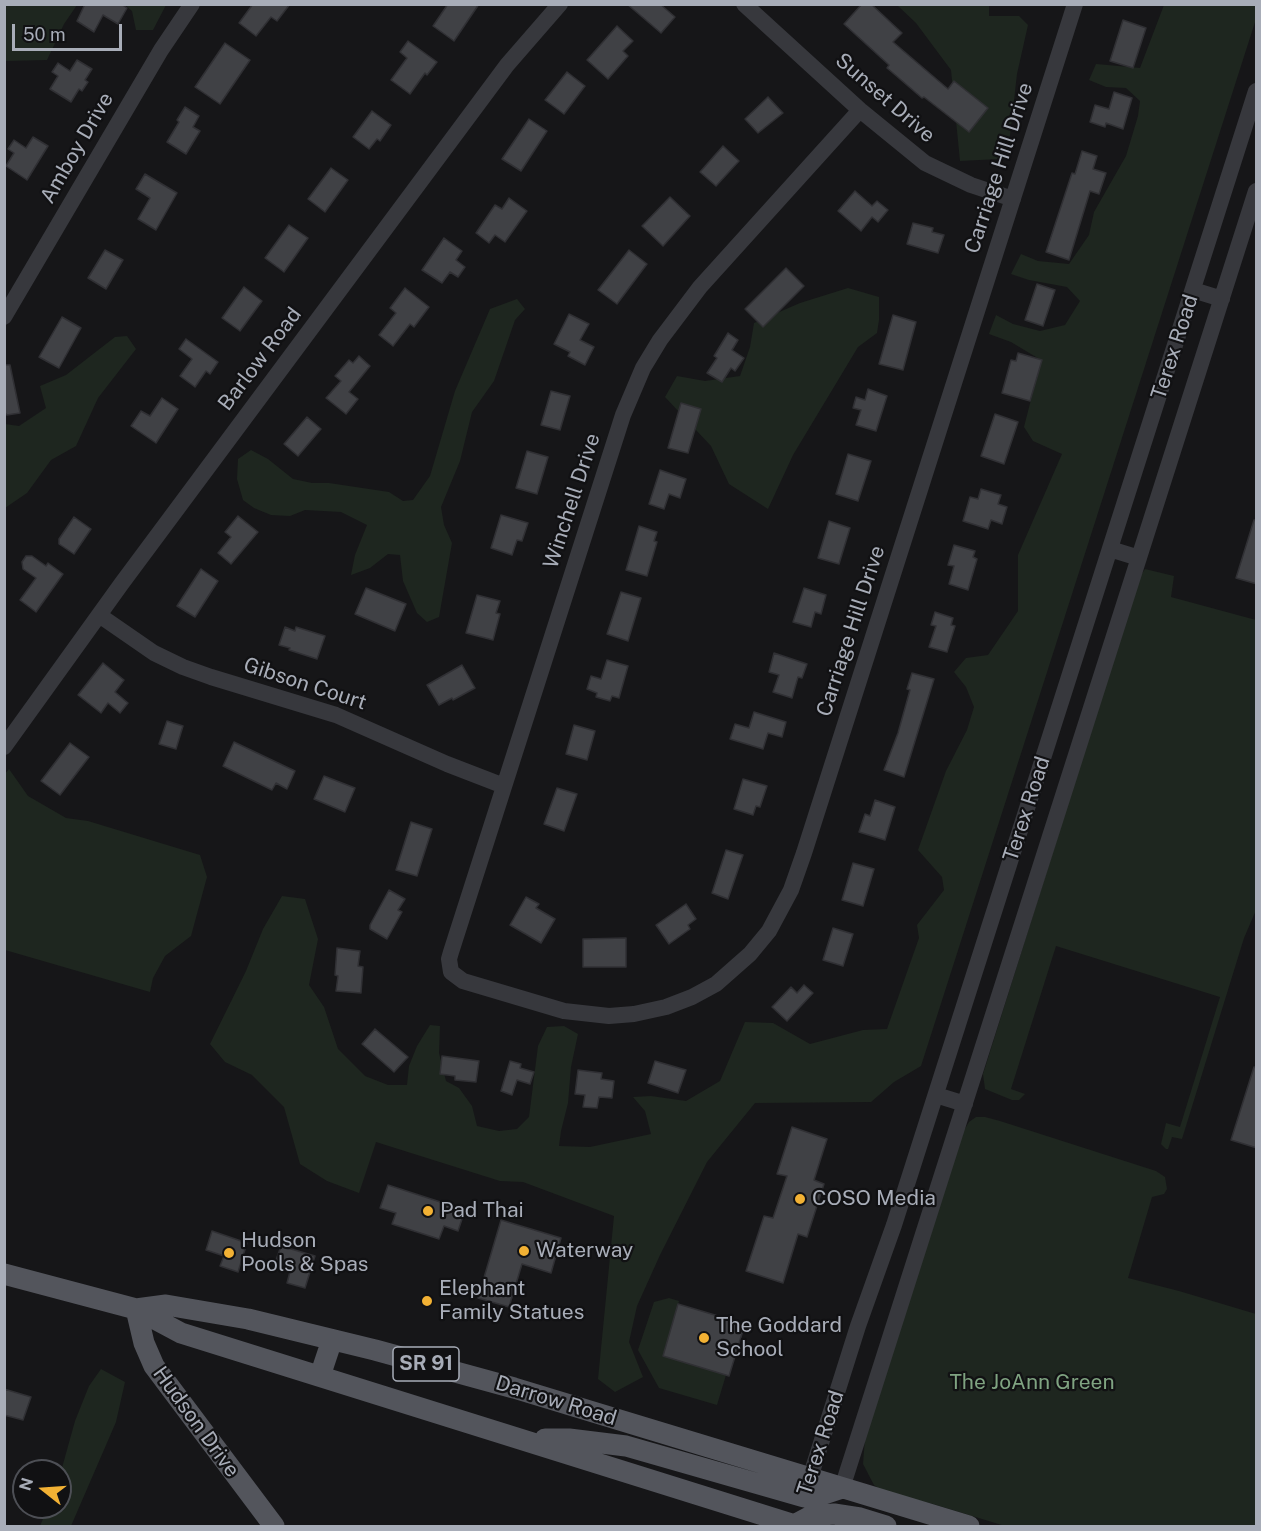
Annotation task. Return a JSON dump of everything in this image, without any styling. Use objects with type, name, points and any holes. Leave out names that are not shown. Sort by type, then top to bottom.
[{"type":"main road","name":"Darrow Road","points":[[4,1274],[136,1309],[181,1333],[795,1526]]},
{"type":"main road","name":"Darrow Road","points":[[136,1309],[166,1305],[248,1319],[332,1340],[514,1388],[807,1487],[842,1488],[969,1527]]},
{"type":"main road","name":"Hudson Drive","points":[[136,1309],[144,1343],[154,1366],[274,1527]]},
{"type":"main road","points":[[320,1376],[332,1340]]},
{"type":"main road","points":[[569,1439],[578,1408]]},
{"type":"main road","points":[[524,1440],[569,1439],[626,1446],[807,1487]]},
{"type":"main road","name":"Terex Road","points":[[795,1526],[807,1487]]},
{"type":"main road","name":"Terex Road","points":[[832,1520],[842,1488]]},
{"type":"main road","points":[[795,1526],[811,1516],[832,1520],[860,1518],[886,1527]]},
{"type":"street","name":"Amboy Drive","points":[[4,317],[161,50],[192,4]]},
{"type":"street","name":"Barlow Road","points":[[4,747],[99,615],[507,65],[560,4]]},
{"type":"street","name":"Sunset Drive","points":[[744,4],[860,110],[925,163],[971,185],[1013,199]]},
{"type":"street","name":"Carriage Hill Drive","points":[[451,972],[463,981],[554,1009],[590,1015],[634,1014],[666,1007],[716,984],[750,954],[769,931],[791,890],[804,853],[1075,4]]},
{"type":"street","name":"Terex Road","points":[[807,1487],[858,1326],[936,1095],[1257,91]]},
{"type":"street","name":"Winchell Drive","points":[[451,972],[449,960],[451,952],[504,786],[623,415],[644,368],[660,340],[700,287],[860,110]]},
{"type":"street","name":"Terex Road","points":[[842,1488],[1257,191]]},
{"type":"street","points":[[1193,290],[1222,299]]},
{"type":"street","points":[[1110,549],[1139,558]]},
{"type":"street","name":"Gibson Court","points":[[99,615],[154,653],[183,667],[336,715],[447,764],[504,786]]},
{"type":"street","points":[[936,1095],[965,1104]]},
{"type":"green space","points":[[5,4],[77,5],[64,24],[47,60],[6,61],[5,71]]},
{"type":"green space","points":[[125,5],[166,5],[153,30],[136,30],[132,11]]},
{"type":"green space","points":[[897,5],[989,5],[989,16],[1019,16],[1028,25],[1017,74],[1009,144],[999,159],[960,161],[951,70],[916,23]]},
{"type":"green space","points":[[1164,5],[1256,5],[1256,19],[921,1066],[894,1082],[871,1102],[755,1103],[707,1162],[660,1255],[637,1306],[629,1342],[643,1377],[615,1392],[598,1379],[614,1216],[523,1182],[500,1181],[376,1142],[359,1193],[327,1181],[300,1164],[284,1107],[252,1075],[225,1062],[210,1044],[246,971],[263,929],[282,896],[305,899],[318,939],[309,985],[324,1007],[338,1049],[365,1076],[388,1085],[407,1085],[409,1066],[417,1046],[430,1025],[440,1026],[439,1053],[446,1081],[459,1088],[472,1106],[477,1126],[499,1131],[517,1129],[529,1117],[538,1046],[547,1027],[564,1026],[578,1034],[559,1146],[590,1147],[651,1134],[645,1111],[633,1097],[651,1096],[686,1101],[720,1081],[745,1022],[773,1023],[810,1044],[863,1030],[887,1029],[919,938],[917,925],[944,890],[942,877],[918,850],[946,771],[967,730],[974,707],[966,687],[954,672],[966,658],[988,655],[1018,611],[1018,555],[1062,454],[1033,441],[1024,427],[1041,360],[1011,342],[989,334],[996,315],[1013,324],[1040,331],[1065,325],[1080,301],[1067,287],[1011,274],[1021,254],[1038,261],[1069,264],[1089,235],[1094,212],[1126,156],[1140,101],[1126,88],[1106,87],[1089,80],[1096,64],[1140,68]]},
{"type":"green space","points":[[848,288],[879,297],[877,333],[858,347],[793,455],[768,509],[729,484],[711,446],[665,397],[677,376],[705,381],[740,376],[750,347],[754,323],[800,303]]},
{"type":"green space","points":[[517,299],[525,309],[515,320],[494,381],[472,412],[460,461],[441,507],[444,525],[452,543],[439,617],[427,622],[417,613],[403,581],[400,555],[388,554],[370,568],[351,575],[355,555],[367,525],[341,512],[305,510],[290,516],[271,515],[254,508],[243,500],[237,479],[238,459],[251,450],[268,459],[293,479],[389,492],[403,501],[413,500],[430,476],[455,391],[490,309]]},
{"type":"green space","points":[[127,336],[136,349],[98,398],[76,446],[51,460],[27,493],[5,508],[5,424],[19,426],[46,408],[40,386],[66,375],[115,337]]},
{"type":"green space","points":[[1145,569],[1174,576],[1171,597],[1256,620],[1256,910],[1244,938],[1182,1139],[1172,1137],[1168,1149],[1161,1144],[1166,1123],[1180,1127],[1220,997],[1056,946],[1011,1089],[1025,1094],[1019,1100],[1012,1100],[985,1089],[983,1074],[1139,578]]},
{"type":"green space","points":[[9,769],[28,796],[66,818],[88,821],[200,855],[207,877],[191,936],[165,956],[153,978],[150,992],[5,950],[4,775]]},
{"type":"green space","name":"The JoAnn Green","points":[[976,1117],[1000,1121],[1156,1171],[1165,1177],[1167,1189],[1164,1194],[1152,1197],[1128,1278],[1256,1314],[1256,1526],[1005,1526],[933,1504],[883,1492],[874,1485],[863,1464],[865,1438],[960,1137],[969,1122]]},
{"type":"green space","points":[[669,1298],[679,1301],[663,1356],[726,1375],[717,1405],[659,1388],[638,1350],[654,1302]]},
{"type":"green space","points":[[101,1369],[125,1382],[116,1422],[71,1526],[40,1526],[43,1519],[72,1519],[72,1459],[64,1459],[75,1421],[89,1386]]},
{"type":"building","points":[[85,4],[121,4],[127,8],[118,24],[103,15],[94,32],[77,21]]},
{"type":"building","points":[[253,4],[290,4],[277,21],[271,17],[256,36],[239,23]]},
{"type":"building","points":[[448,4],[479,4],[454,41],[433,26]]},
{"type":"building","points":[[627,4],[660,4],[675,17],[661,33]]},
{"type":"building","points":[[862,4],[871,4],[902,33],[893,42],[948,89],[954,81],[988,108],[969,132],[924,97],[922,98],[887,68],[889,65],[844,24]]},
{"type":"building","points":[[1123,20],[1146,28],[1133,68],[1110,61]]},
{"type":"building","points":[[617,26],[633,41],[623,51],[628,56],[608,79],[587,60]]},
{"type":"building","points":[[408,41],[437,62],[427,75],[425,73],[410,94],[391,80],[407,58],[400,52]]},
{"type":"building","points":[[225,43],[250,60],[220,104],[195,87]]},
{"type":"building","points":[[77,60],[92,69],[85,80],[88,82],[82,91],[79,89],[71,102],[50,89],[58,76],[52,72],[58,63],[70,71]]},
{"type":"building","points":[[567,72],[585,86],[564,114],[545,100]]},
{"type":"building","points":[[1114,92],[1132,98],[1123,129],[1106,123],[1105,127],[1090,122],[1095,105],[1109,109]]},
{"type":"building","points":[[768,97],[783,113],[758,133],[745,119]]},
{"type":"building","points":[[185,107],[199,116],[193,127],[200,131],[186,154],[167,142]]},
{"type":"building","points":[[372,111],[391,125],[380,141],[377,139],[369,149],[353,137]]},
{"type":"building","points":[[529,119],[547,131],[521,171],[502,159]]},
{"type":"building","points":[[33,137],[48,146],[27,180],[6,166],[14,153],[8,149],[14,140],[26,148]]},
{"type":"building","points":[[723,146],[739,161],[716,186],[700,172]]},
{"type":"building","points":[[1082,151],[1097,156],[1093,169],[1106,173],[1099,194],[1090,191],[1069,260],[1046,252],[1072,173],[1075,174]]},
{"type":"building","points":[[331,168],[348,180],[325,212],[308,199]]},
{"type":"building","points":[[145,174],[177,193],[156,230],[138,219],[150,198],[136,189]]},
{"type":"building","points":[[855,191],[872,206],[877,201],[888,210],[878,222],[872,217],[861,231],[838,211]]},
{"type":"building","points":[[670,197],[690,216],[663,246],[642,226]]},
{"type":"building","points":[[509,198],[527,211],[505,242],[495,235],[489,243],[476,233],[495,205],[502,209]]},
{"type":"building","points":[[913,223],[933,228],[932,232],[944,235],[938,253],[907,244]]},
{"type":"building","points":[[289,225],[308,238],[284,272],[265,258]]},
{"type":"building","points":[[444,238],[462,251],[456,260],[465,267],[458,277],[450,272],[442,283],[422,270]]},
{"type":"building","points":[[105,250],[123,260],[106,289],[88,278]]},
{"type":"building","points":[[629,250],[647,264],[617,304],[598,290]]},
{"type":"building","points":[[786,268],[804,286],[763,327],[745,309]]},
{"type":"building","points":[[1037,284],[1055,290],[1043,326],[1025,320]]},
{"type":"building","points":[[244,287],[262,301],[240,331],[222,318]]},
{"type":"building","points":[[405,288],[429,307],[414,327],[410,324],[393,346],[379,335],[396,313],[390,308]]},
{"type":"building","points":[[569,314],[589,324],[580,340],[594,347],[585,365],[568,356],[570,352],[554,344]]},
{"type":"building","points":[[893,315],[916,322],[903,370],[879,364]]},
{"type":"building","points":[[62,317],[81,328],[59,368],[39,357]]},
{"type":"building","points":[[728,333],[738,340],[732,350],[744,358],[735,371],[731,368],[722,382],[707,373],[717,358],[714,356]]},
{"type":"building","points":[[186,339],[218,362],[210,374],[206,371],[195,387],[180,376],[192,359],[179,349]]},
{"type":"building","points":[[1018,353],[1042,360],[1030,401],[1002,393],[1011,360],[1016,361]]},
{"type":"building","points":[[359,356],[370,366],[349,392],[358,399],[346,414],[326,398],[341,381],[335,376],[349,360],[353,363]]},
{"type":"building","points":[[4,365],[10,365],[20,413],[7,415],[4,412]]},
{"type":"building","points":[[868,389],[887,396],[876,431],[856,425],[861,410],[853,408],[856,397],[865,400]]},
{"type":"building","points":[[551,391],[570,396],[560,430],[541,425]]},
{"type":"building","points":[[162,398],[178,409],[156,443],[131,426],[141,411],[150,416]]},
{"type":"building","points":[[681,403],[701,409],[688,453],[668,448]]},
{"type":"building","points":[[995,414],[1018,422],[1004,464],[981,456]]},
{"type":"building","points":[[307,417],[321,429],[298,456],[284,444]]},
{"type":"building","points":[[527,451],[548,457],[537,494],[516,488]]},
{"type":"building","points":[[848,454],[871,461],[858,501],[836,494]]},
{"type":"building","points":[[660,470],[686,479],[680,498],[669,494],[664,509],[649,504]]},
{"type":"building","points":[[981,489],[1001,495],[998,504],[1007,507],[1002,524],[991,520],[988,529],[963,521],[970,497],[978,499]]},
{"type":"building","points":[[501,515],[528,523],[522,541],[517,540],[512,555],[491,548]]},
{"type":"building","points":[[238,516],[258,532],[231,564],[218,553],[231,537],[225,532]]},
{"type":"building","points":[[74,517],[91,529],[74,554],[59,544],[59,539]]},
{"type":"building","points":[[1254,520],[1257,520],[1257,584],[1236,578]]},
{"type":"building","points":[[829,521],[850,528],[839,564],[818,558]]},
{"type":"building","points":[[639,526],[657,532],[654,541],[657,542],[647,576],[626,570]]},
{"type":"building","points":[[954,545],[975,551],[973,557],[977,559],[968,590],[949,584],[954,566],[948,565]]},
{"type":"building","points":[[26,556],[32,556],[46,566],[48,563],[63,574],[36,612],[20,600],[36,578],[23,569],[22,562]]},
{"type":"building","points":[[201,569],[218,581],[195,617],[177,606]]},
{"type":"building","points":[[366,588],[406,604],[395,631],[355,614]]},
{"type":"building","points":[[804,588],[826,595],[821,614],[815,612],[811,627],[793,622]]},
{"type":"building","points":[[621,592],[641,598],[628,641],[607,634]]},
{"type":"building","points":[[477,595],[500,601],[496,613],[500,614],[493,640],[466,633]]},
{"type":"building","points":[[935,612],[953,618],[951,625],[955,626],[947,652],[929,647],[936,626],[931,625]]},
{"type":"building","points":[[285,627],[295,631],[296,627],[325,636],[317,659],[279,645]]},
{"type":"building","points":[[774,653],[807,664],[802,678],[798,677],[792,698],[773,692],[779,675],[769,672]]},
{"type":"building","points":[[607,660],[628,666],[619,698],[612,696],[610,701],[596,697],[597,693],[587,689],[591,676],[601,679]]},
{"type":"building","points":[[103,663],[124,680],[115,692],[128,703],[120,713],[108,703],[101,713],[78,695]]},
{"type":"building","points":[[462,665],[475,688],[439,705],[427,685]]},
{"type":"building","points":[[912,673],[934,679],[904,777],[884,770],[898,733],[910,690],[907,689]]},
{"type":"building","points":[[754,712],[786,722],[782,737],[768,733],[763,749],[730,739],[735,724],[749,728]]},
{"type":"building","points":[[167,721],[183,726],[176,749],[159,744]]},
{"type":"building","points":[[574,725],[595,731],[587,760],[566,754]]},
{"type":"building","points":[[234,742],[295,771],[287,789],[276,783],[272,790],[223,766]]},
{"type":"building","points":[[70,743],[89,757],[60,795],[41,781]]},
{"type":"building","points":[[324,776],[355,788],[345,812],[314,799]]},
{"type":"building","points":[[743,779],[767,786],[760,807],[756,806],[753,815],[734,809]]},
{"type":"building","points":[[557,788],[577,794],[564,831],[544,824]]},
{"type":"building","points":[[875,800],[895,807],[885,840],[859,832],[865,814],[870,816]]},
{"type":"building","points":[[411,822],[432,829],[417,876],[396,870]]},
{"type":"building","points":[[726,850],[743,855],[728,899],[712,893]]},
{"type":"building","points":[[853,863],[874,869],[863,906],[842,900]]},
{"type":"building","points":[[389,890],[405,899],[398,910],[402,912],[387,939],[370,929],[370,925]]},
{"type":"building","points":[[526,897],[539,904],[536,908],[555,919],[541,943],[510,925]]},
{"type":"building","points":[[686,904],[696,919],[688,925],[690,929],[669,944],[656,925]]},
{"type":"building","points":[[833,928],[853,934],[843,966],[823,960]]},
{"type":"building","points":[[626,938],[626,967],[583,967],[583,939]]},
{"type":"building","points":[[337,948],[360,951],[358,966],[363,967],[361,993],[336,991]]},
{"type":"building","points":[[804,985],[813,993],[787,1021],[772,1007],[791,987],[797,993]]},
{"type":"building","points":[[375,1029],[408,1057],[394,1072],[362,1044]]},
{"type":"building","points":[[442,1056],[479,1061],[476,1082],[455,1080],[455,1076],[440,1074]]},
{"type":"building","points":[[510,1061],[521,1064],[520,1068],[534,1072],[530,1084],[517,1080],[512,1095],[501,1091]]},
{"type":"building","points":[[655,1061],[686,1070],[678,1093],[648,1083]]},
{"type":"building","points":[[1254,1067],[1257,1068],[1257,1148],[1231,1140]]},
{"type":"building","points":[[578,1070],[602,1073],[601,1079],[614,1081],[612,1098],[599,1097],[597,1108],[583,1107],[585,1095],[575,1094]]},
{"type":"building","points":[[792,1127],[827,1139],[814,1180],[824,1184],[807,1237],[798,1234],[783,1283],[746,1271],[764,1216],[773,1218],[787,1176],[777,1174]]},
{"type":"building","name":"Pad Thai","points":[[388,1185],[465,1210],[458,1231],[444,1226],[439,1239],[392,1224],[396,1213],[380,1208]]},
{"type":"building","name":"Waterway","points":[[501,1220],[561,1238],[551,1273],[522,1264],[509,1307],[478,1298]]},
{"type":"building","name":"Hudson Pools & Spas","points":[[212,1231],[247,1243],[238,1272],[220,1266],[224,1256],[206,1250]]},
{"type":"building","points":[[281,1246],[315,1256],[305,1288],[287,1283],[291,1268],[275,1263]]},
{"type":"building","name":"The Goddard School","points":[[678,1304],[745,1324],[729,1376],[663,1356]]},
{"type":"building","points":[[4,1389],[31,1397],[23,1420],[4,1415]]},
{"type":"place","name":"COSO Media","points":[[800,1199]]},
{"type":"place","name":"Pad Thai","points":[[428,1211]]},
{"type":"place","name":"Waterway","points":[[524,1251]]},
{"type":"place","name":"Hudson Pools & Spas","points":[[229,1253]]},
{"type":"place","name":"Elephant Family Statues","points":[[427,1301]]},
{"type":"place","name":"The Goddard School","points":[[704,1338]]}]
